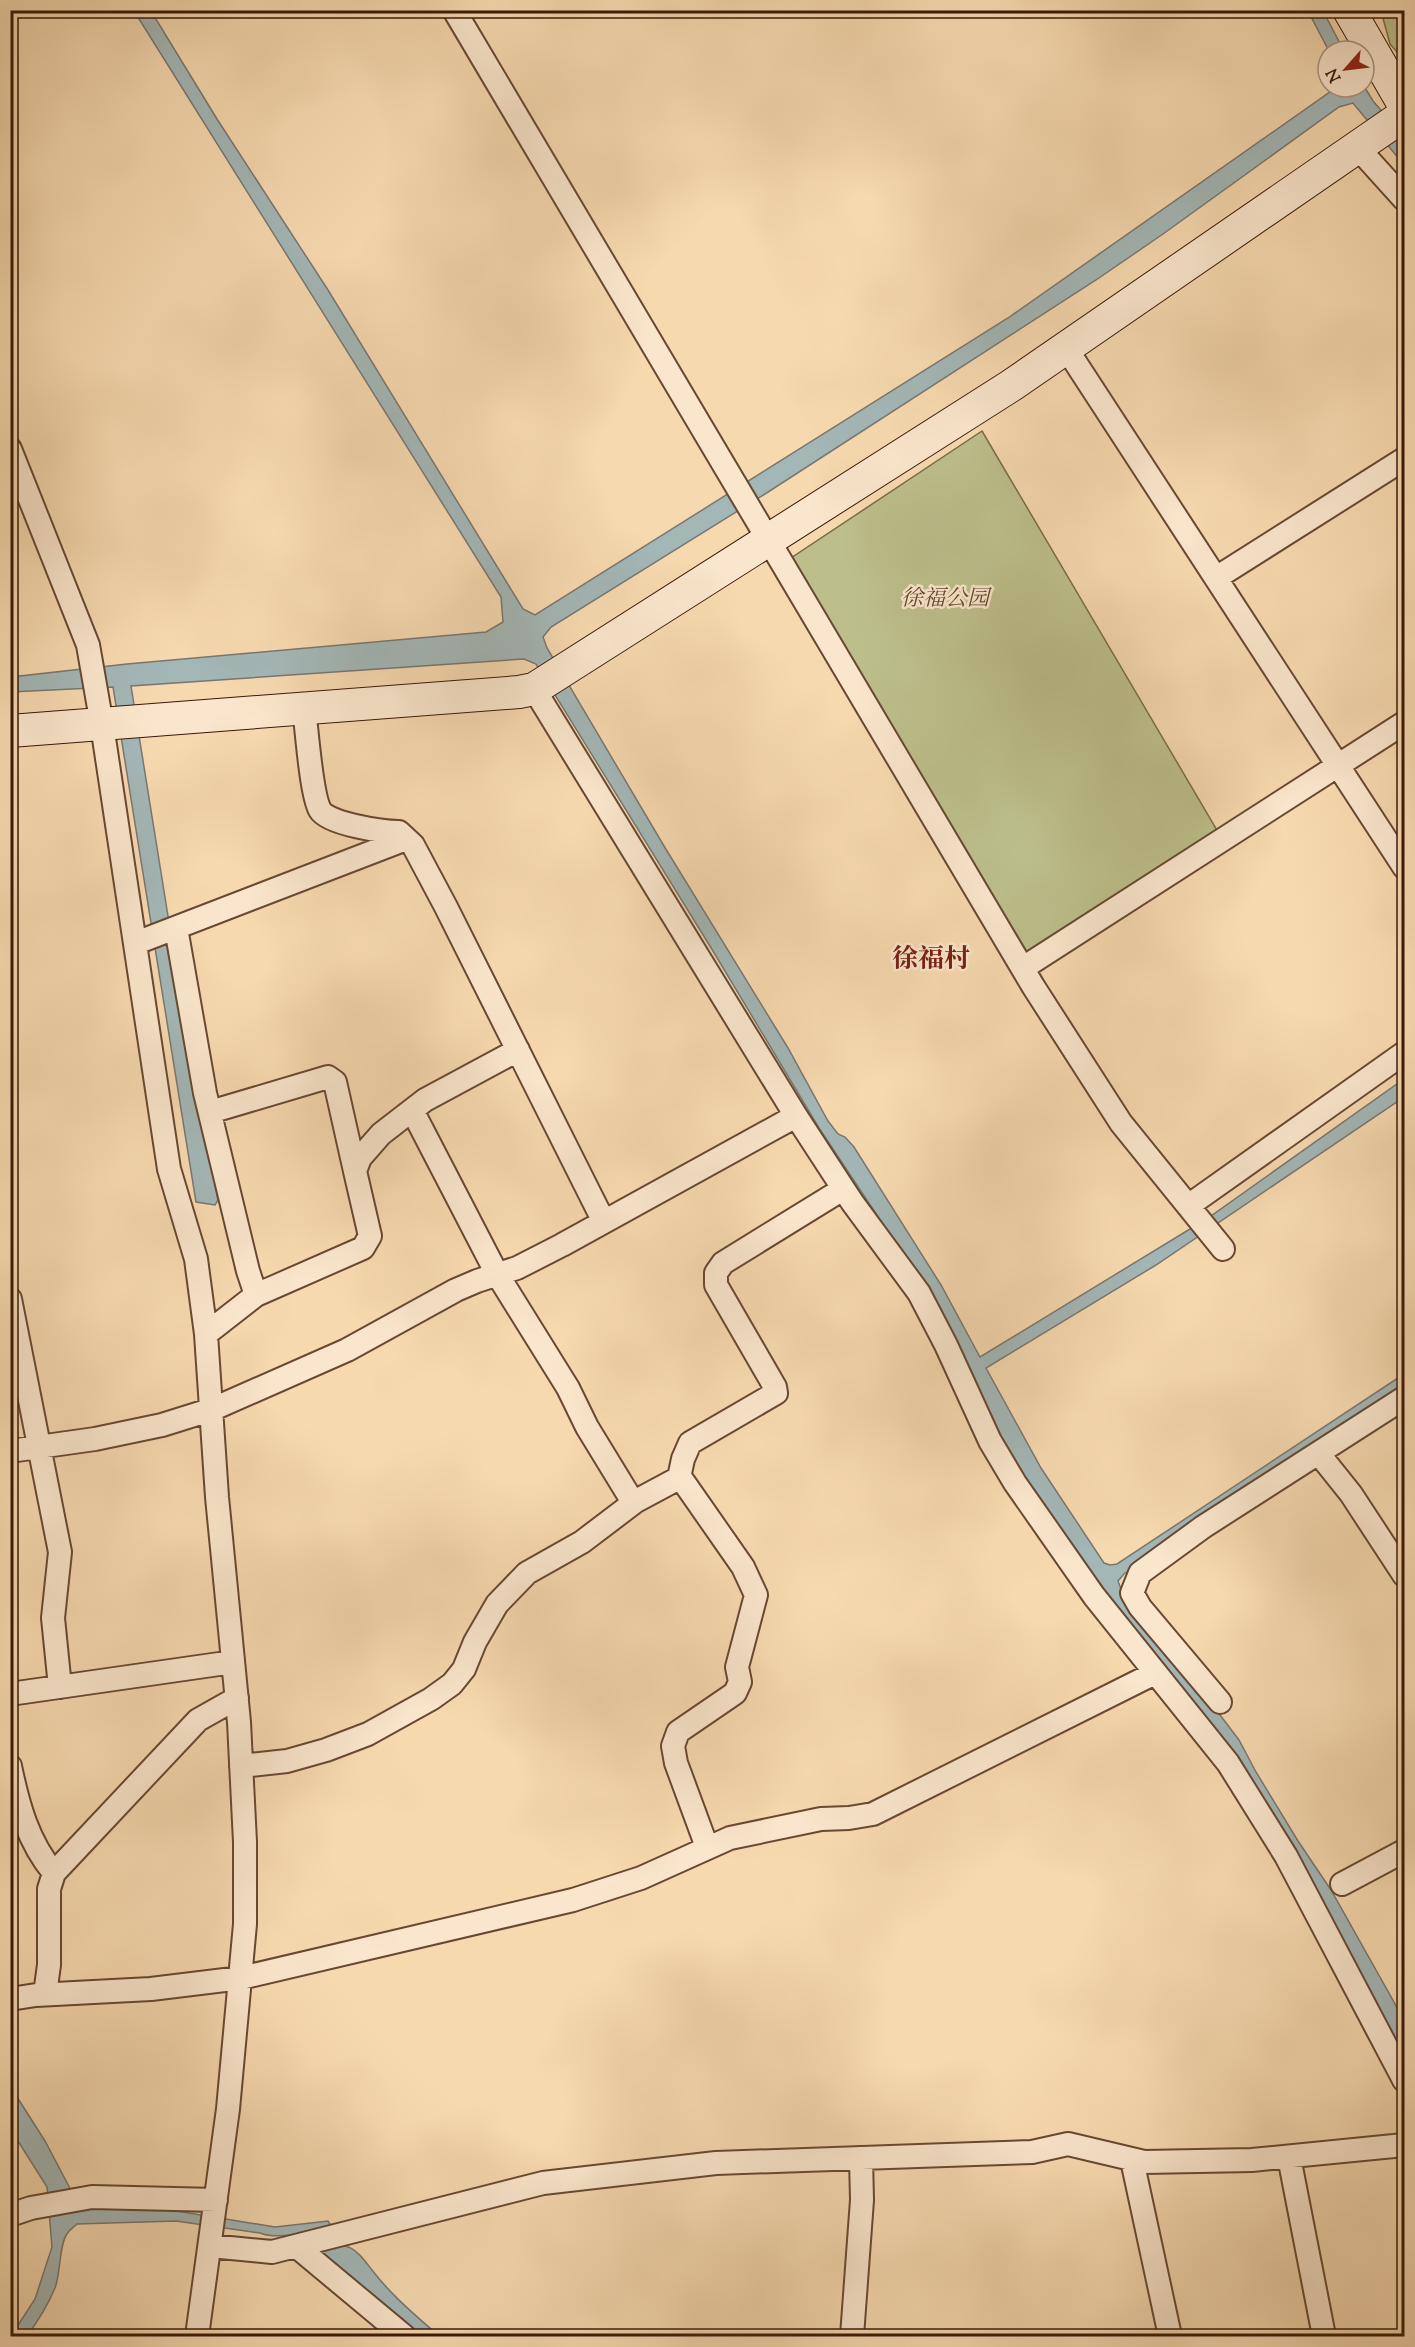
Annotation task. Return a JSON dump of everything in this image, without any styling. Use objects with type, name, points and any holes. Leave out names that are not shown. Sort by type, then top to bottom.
[{"type":"street","points":[[453,10],[1023,968],[1120,1123],[1223,1250]]},
{"type":"street","points":[[1349,10],[1404,105]]},
{"type":"street","points":[[10,731],[519,692],[534,688],[1012,386],[1404,115]]},
{"type":"street","points":[[1358,147],[1404,199]]},
{"type":"street","points":[[1066,348],[1404,867]]},
{"type":"street","points":[[10,449],[88,645],[136,943],[169,1169],[196,1259],[206,1334],[213,1409],[217,1497],[237,1698],[245,1853],[245,1924],[228,2109],[197,2337]]},
{"type":"street","points":[[1216,578],[1404,459]]},
{"type":"street","points":[[534,688],[796,1116],[843,1189],[919,1293],[946,1345],[990,1441],[1015,1483],[1059,1549],[1228,1763],[1286,1856],[1404,2080]]},
{"type":"street","points":[[304,709],[320,810],[330,819],[387,832],[399,832],[413,845],[604,1222]]},
{"type":"street","points":[[1023,968],[1404,723]]},
{"type":"street","points":[[136,943],[406,838]]},
{"type":"street","points":[[176,928],[210,1112],[245,1260],[256,1295]]},
{"type":"street","points":[[355,1171],[360,1158],[381,1134],[425,1100],[518,1050]]},
{"type":"street","points":[[1188,1206],[1404,1053]]},
{"type":"street","points":[[206,1334],[256,1295],[363,1248],[370,1236],[335,1082],[328,1077],[210,1112]]},
{"type":"street","points":[[412,1110],[497,1274],[568,1389],[587,1427],[631,1499],[636,1501]]},
{"type":"street","points":[[10,1452],[162,1425],[213,1409],[347,1350],[456,1290],[517,1268],[796,1116]]},
{"type":"street","points":[[679,1478],[682,1460],[690,1443],[776,1393],[775,1386],[716,1285],[716,1273],[723,1263],[843,1189]]},
{"type":"street","points":[[10,1299],[60,1552],[53,1618],[60,1686]]},
{"type":"street","points":[[1220,1702],[1140,1607],[1132,1593],[1140,1573],[1203,1527],[1404,1398]]},
{"type":"street","points":[[1319,1454],[1351,1494],[1404,1575]]},
{"type":"street","points":[[241,1766],[287,1761],[326,1750],[368,1734],[431,1699],[452,1684],[464,1669],[475,1642],[497,1604],[526,1573],[582,1542],[636,1501],[679,1478]]},
{"type":"street","points":[[679,1478],[743,1567],[756,1595],[737,1667],[740,1682],[735,1693],[678,1732],[673,1746],[676,1763],[707,1847]]},
{"type":"street","points":[[10,1694],[233,1662]]},
{"type":"street","points":[[10,1999],[45,1994],[151,1989],[241,1978],[573,1900],[641,1878],[730,1838],[821,1819],[873,1814],[1155,1672]]},
{"type":"street","points":[[45,1994],[49,1965],[49,1889],[54,1872],[198,1720],[237,1698]]},
{"type":"street","points":[[10,1766],[16,1814],[42,1858],[54,1872]]},
{"type":"street","points":[[1342,1884],[1404,1851]]},
{"type":"street","points":[[210,2246],[272,2252],[543,2183],[716,2163],[1032,2152],[1068,2144],[1144,2162],[1252,2160],[1404,2145]]},
{"type":"street","points":[[1289,2157],[1324,2337]]},
{"type":"street","points":[[852,2337],[862,2200],[861,2158]]},
{"type":"street","points":[[1132,2160],[1170,2337]]},
{"type":"street","points":[[10,2215],[31,2208],[92,2197],[216,2200]]},
{"type":"street","points":[[296,2246],[404,2337]]},
{"type":"green space","points":[[1381,11],[1404,11],[1404,60],[1390,44]]},
{"type":"green space","name":"徐福公园","points":[[982,431],[1221,837],[1026,961],[788,560]]},
{"type":"shaded area","points":[[134,11],[151,11],[217,119],[328,290],[523,609],[535,615],[1008,318],[1320,99],[1372,99],[1404,137],[1404,165],[1353,103],[1339,107],[1096,280],[765,494],[551,627],[543,637],[547,648],[664,846],[788,1048],[828,1121],[838,1134],[845,1137],[854,1147],[941,1285],[980,1357],[1208,1218],[1404,1079],[1404,1097],[1156,1265],[986,1368],[1041,1468],[1104,1563],[1110,1565],[1117,1564],[1404,1374],[1404,1387],[1124,1574],[1118,1581],[1124,1597],[1198,1686],[1239,1740],[1298,1841],[1331,1890],[1404,2020],[1404,2058],[1216,1733],[1096,1581],[1030,1487],[904,1256],[819,1128],[536,664],[524,659],[131,686],[182,1003],[218,1200],[215,1205],[196,1202],[113,687],[11,692],[11,677],[127,664],[486,632],[503,622],[501,597]]},
{"type":"shaded area","points":[[1308,11],[1323,11],[1338,39],[1323,39]]},
{"type":"shaded area","points":[[10,2086],[45,2141],[73,2194],[275,2227],[328,2221],[345,2246],[360,2255],[395,2296],[439,2336],[419,2336],[326,2261],[317,2248],[304,2237],[269,2235],[176,2221],[77,2224],[64,2239],[55,2288],[42,2313],[27,2336],[11,2336],[35,2299],[52,2247],[47,2187],[11,2130]]},
{"type":"district","name":"徐福村","points":[[931,958]]}]
